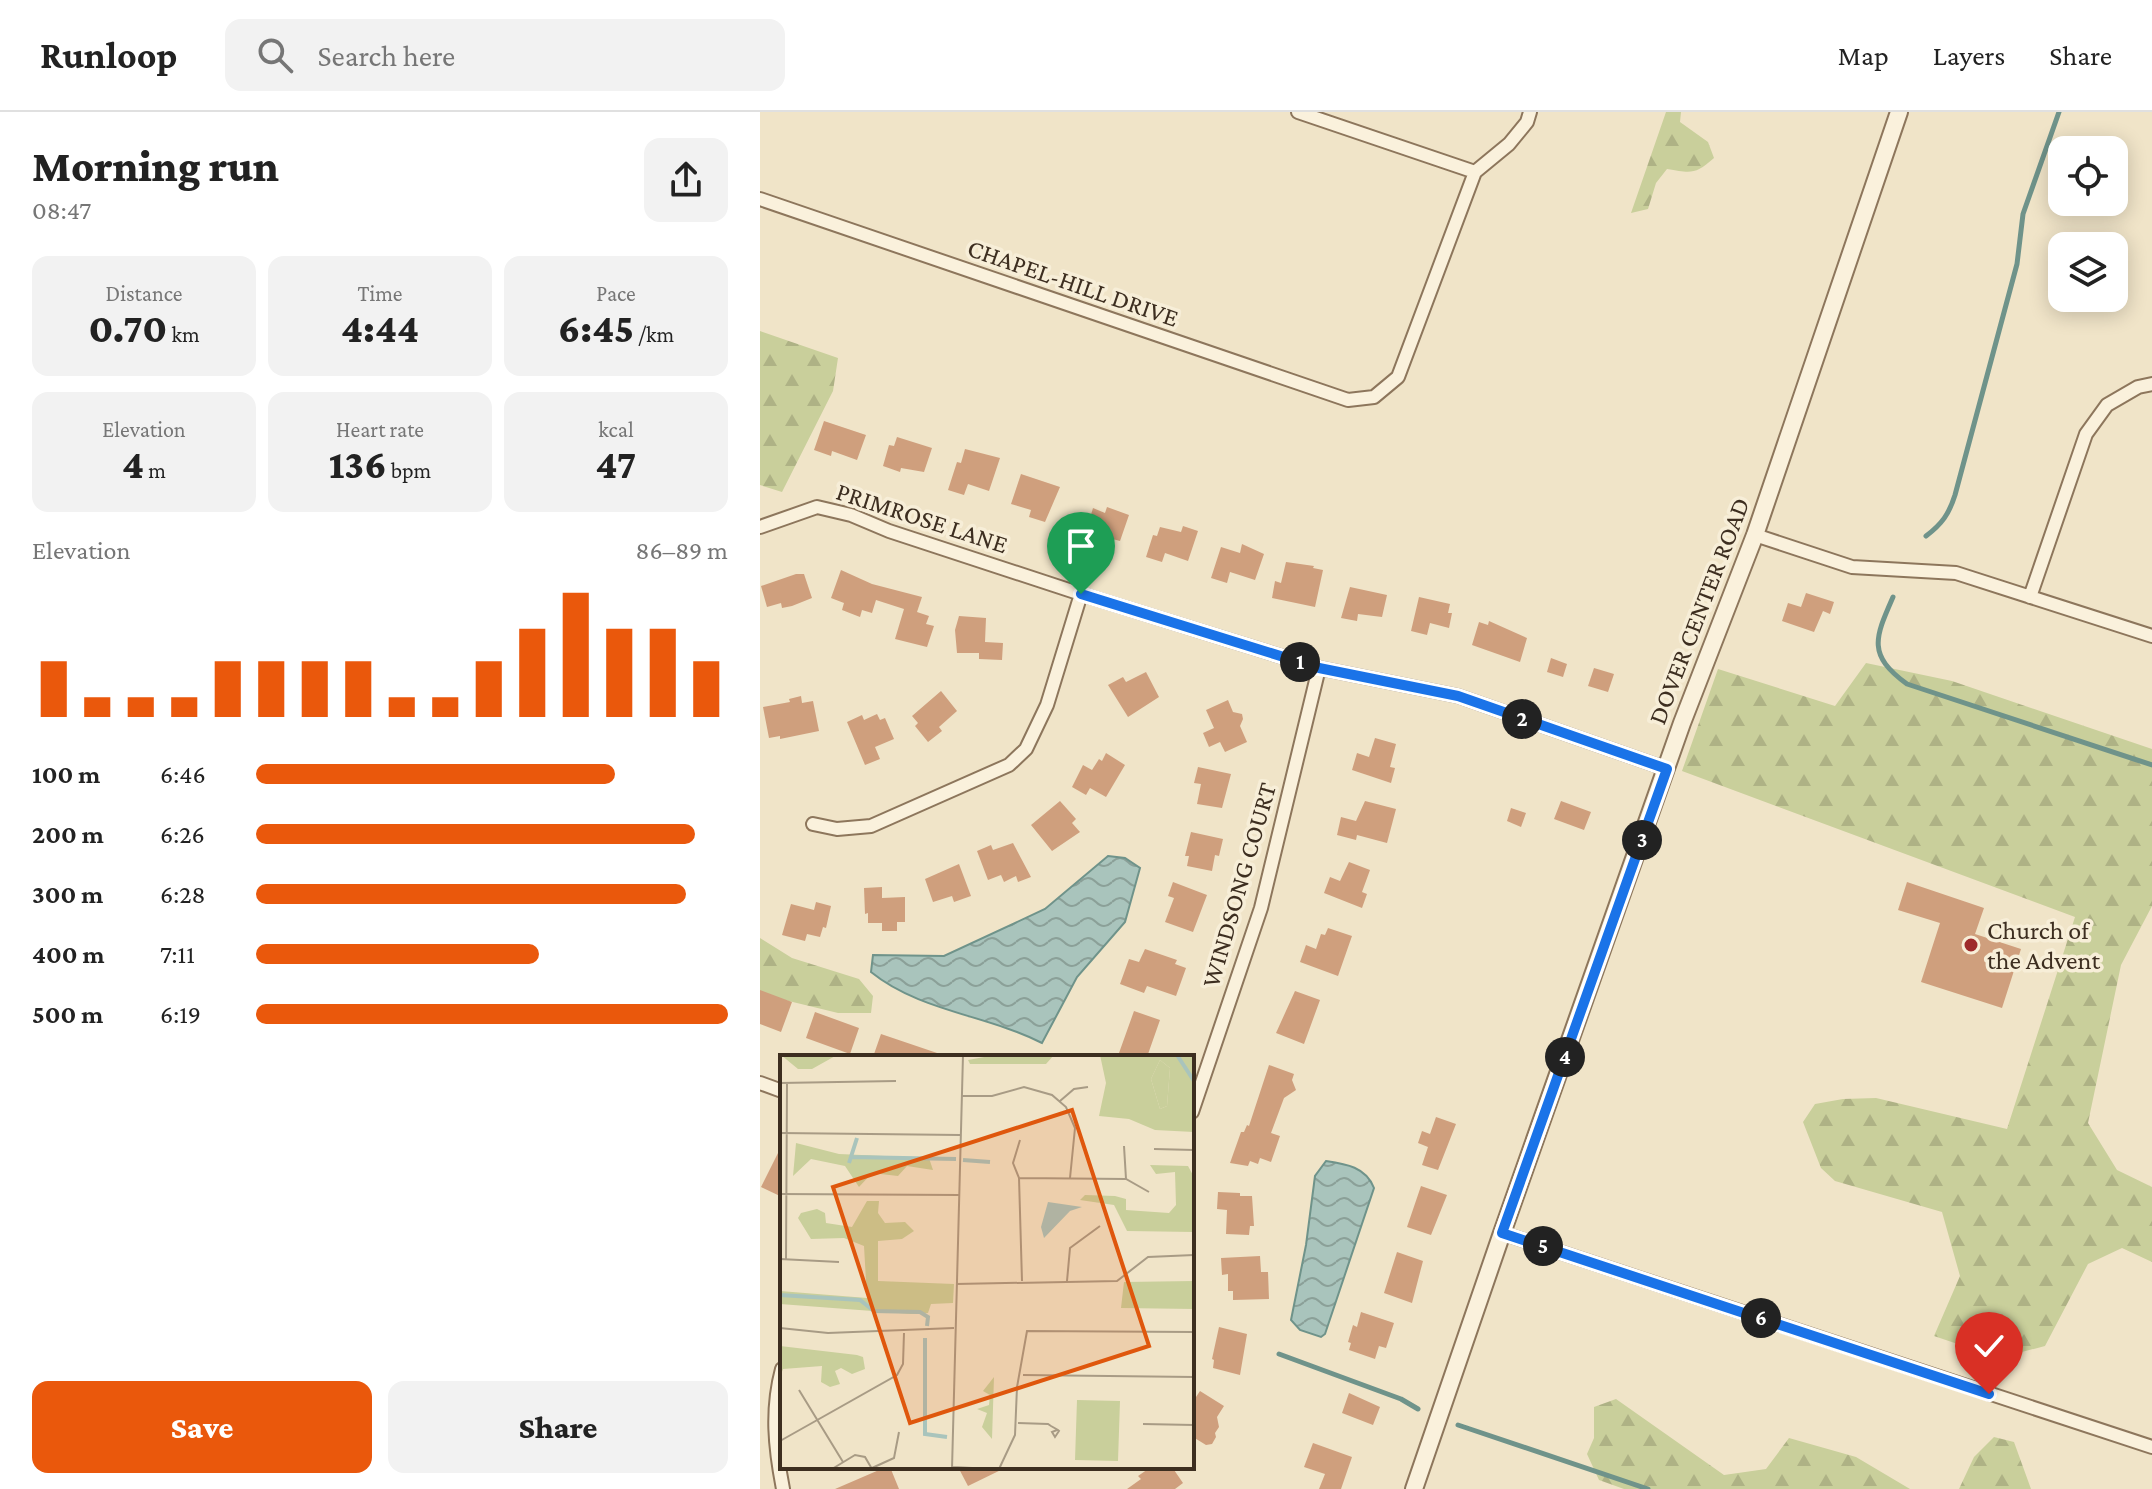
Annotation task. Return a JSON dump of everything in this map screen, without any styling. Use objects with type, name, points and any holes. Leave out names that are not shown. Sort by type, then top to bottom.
[{"type":"street","points":[[1298,112],[1475,172],[1509,144],[1527,122],[1530,112]]},
{"type":"street","name":"DOVER CENTER ROAD","points":[[1414,1489],[1682,723],[1755,535],[1899,112]]},
{"type":"street","name":"CHAPEL-HILL DRIVE","points":[[760,199],[1348,400],[1374,397],[1398,377],[1475,172]]},
{"type":"street","points":[[2030,597],[2086,434],[2107,405],[2138,387],[2152,384]]},
{"type":"street","name":"PRIMROSE LANE","points":[[760,527],[817,507],[851,515],[889,531],[1081,594],[1319,668],[1458,696],[1667,769]]},
{"type":"street","points":[[1755,535],[1852,567],[1956,573],[2152,636]]},
{"type":"street","points":[[813,824],[837,829],[871,826],[1009,765],[1026,749],[1047,705],[1081,594]]},
{"type":"street","name":"WINDSONG COURT","points":[[1194,1106],[1261,908],[1319,668]]},
{"type":"street","points":[[760,1083],[780,1090]]},
{"type":"street","points":[[1502,1233],[2152,1447]]},
{"type":"street","points":[[780,1377],[774,1440],[783,1489]]},
{"type":"green space","points":[[1666,112],[1681,112],[1680,122],[1708,142],[1714,158],[1692,171],[1667,169],[1656,183],[1648,209],[1631,213]]},
{"type":"green space","points":[[760,331],[838,358],[833,391],[782,492],[760,485]]},
{"type":"green space","points":[[1866,663],[1952,681],[2152,749],[2152,906],[2121,965],[2088,1123],[2117,1170],[2152,1187],[2152,1262],[2122,1248],[2088,1264],[2045,1346],[1999,1358],[1934,1336],[1960,1276],[1942,1212],[1835,1181],[1821,1168],[1803,1122],[1815,1104],[1876,1098],[2007,1129],[2075,917],[1682,771],[1718,669],[1835,706]]},
{"type":"green space","points":[[760,938],[792,958],[859,979],[873,996],[871,1013],[838,1013],[760,994]]},
{"type":"green space","points":[[1616,1399],[1724,1475],[1766,1469],[1789,1438],[1856,1457],[1910,1489],[1624,1489],[1599,1480],[1587,1454],[1594,1438],[1594,1407]]},
{"type":"green space","points":[[1994,1437],[2014,1442],[2031,1489],[1959,1489],[1974,1457]]},
{"type":"water","points":[[1108,856],[1125,858],[1140,868],[1125,922],[1077,977],[1042,1043],[910,996],[871,972],[873,955],[944,956],[1045,909]]},
{"type":"water","points":[[1326,1161],[1361,1171],[1374,1188],[1325,1334],[1321,1337],[1300,1330],[1291,1320],[1306,1245],[1315,1176]]},
{"type":"building","points":[[824,421],[866,435],[857,460],[832,451],[831,456],[814,450]]},
{"type":"building","points":[[897,437],[932,448],[924,472],[901,468],[900,472],[883,466],[889,445],[894,446]]},
{"type":"building","points":[[965,449],[1000,458],[989,491],[968,484],[964,495],[948,490],[957,462],[961,463]]},
{"type":"building","points":[[1021,474],[1060,487],[1045,522],[1029,517],[1031,510],[1011,504]]},
{"type":"building","points":[[1107,507],[1129,515],[1120,541],[1094,534],[1093,538],[1076,532],[1082,515],[1090,518],[1093,508],[1105,513]]},
{"type":"building","points":[[1183,526],[1198,531],[1188,561],[1165,553],[1162,562],[1146,557],[1153,535],[1157,536],[1160,527],[1181,532]]},
{"type":"building","points":[[1242,544],[1264,554],[1255,580],[1230,572],[1227,583],[1211,578],[1221,547],[1240,553]]},
{"type":"building","points":[[1286,562],[1323,570],[1315,607],[1272,598],[1275,581],[1281,583]]},
{"type":"building","points":[[841,570],[872,584],[922,597],[917,612],[929,616],[926,624],[934,626],[927,647],[895,639],[904,609],[876,600],[872,613],[862,610],[860,617],[842,610],[844,603],[831,598]]},
{"type":"building","points":[[804,574],[812,598],[782,608],[781,603],[767,607],[761,586]]},
{"type":"building","points":[[1350,587],[1387,595],[1382,617],[1358,614],[1357,621],[1341,618]]},
{"type":"building","points":[[1806,593],[1834,602],[1830,614],[1823,611],[1814,632],[1782,621],[1788,603],[1801,607]]},
{"type":"building","points":[[1419,597],[1450,604],[1449,628],[1430,623],[1427,635],[1411,631]]},
{"type":"building","points":[[959,616],[986,618],[985,642],[1003,643],[1002,660],[979,659],[979,653],[957,653],[955,630]]},
{"type":"building","points":[[1489,621],[1527,638],[1520,662],[1472,645],[1479,622],[1488,625]]},
{"type":"building","points":[[1551,658],[1567,664],[1563,677],[1547,672]]},
{"type":"building","points":[[1594,668],[1614,674],[1608,692],[1588,686]]},
{"type":"building","points":[[1146,672],[1159,697],[1128,717],[1108,685],[1123,677],[1126,682]]},
{"type":"building","points":[[941,691],[957,711],[939,727],[942,731],[928,742],[915,726],[918,723],[912,716]]},
{"type":"building","points":[[801,696],[802,703],[813,701],[819,731],[780,739],[780,736],[769,738],[763,707],[790,702],[789,699]]},
{"type":"building","points":[[1228,700],[1233,712],[1242,714],[1240,726],[1247,742],[1225,752],[1220,742],[1209,747],[1203,733],[1214,728],[1206,710]]},
{"type":"building","points":[[877,714],[880,720],[885,718],[894,739],[875,747],[880,759],[865,765],[847,722],[862,715],[864,720]]},
{"type":"building","points":[[1375,738],[1396,744],[1390,767],[1395,768],[1391,783],[1352,770],[1357,753],[1369,757]]},
{"type":"building","points":[[1106,753],[1125,765],[1106,797],[1090,788],[1086,795],[1072,787],[1083,765],[1092,770]]},
{"type":"building","points":[[1198,767],[1231,774],[1222,808],[1197,804],[1201,784],[1194,783]]},
{"type":"building","points":[[1060,801],[1076,819],[1072,823],[1080,832],[1052,851],[1031,825]]},
{"type":"building","points":[[1365,801],[1396,809],[1387,843],[1357,835],[1356,840],[1337,835],[1341,817],[1356,821]]},
{"type":"building","points":[[1561,801],[1591,812],[1584,830],[1554,819]]},
{"type":"building","points":[[1511,808],[1526,813],[1521,827],[1507,821]]},
{"type":"building","points":[[1191,832],[1223,839],[1212,871],[1187,866],[1189,856],[1185,856]]},
{"type":"building","points":[[1013,843],[1031,877],[1018,882],[1016,876],[1004,882],[1001,875],[988,880],[977,851],[991,845],[993,850]]},
{"type":"building","points":[[1349,862],[1370,870],[1362,892],[1367,894],[1362,908],[1324,893],[1330,877],[1340,881]]},
{"type":"building","points":[[959,864],[971,896],[954,902],[952,896],[933,902],[925,879]]},
{"type":"building","points":[[1173,882],[1207,895],[1193,932],[1165,922],[1174,898],[1168,896]]},
{"type":"building","name":"Church of the Advent","points":[[1907,882],[1984,908],[1975,934],[2021,949],[2002,1008],[1921,982],[1940,923],[1898,910]]},
{"type":"building","points":[[882,887],[882,898],[905,897],[905,922],[897,922],[897,931],[882,931],[882,923],[868,923],[864,888]]},
{"type":"building","points":[[816,902],[831,906],[826,928],[823,927],[820,937],[807,934],[805,941],[782,935],[791,904],[814,910]]},
{"type":"building","points":[[1328,928],[1352,936],[1338,976],[1300,962],[1306,945],[1316,949],[1321,934],[1325,935]]},
{"type":"building","points":[[1145,949],[1177,960],[1175,964],[1186,968],[1176,996],[1147,986],[1144,993],[1120,984],[1129,959],[1139,962]]},
{"type":"building","points":[[760,990],[792,1002],[781,1032],[760,1024]]},
{"type":"building","points":[[1295,991],[1320,1000],[1304,1044],[1276,1033]]},
{"type":"building","points":[[1134,1011],[1160,1020],[1148,1055],[1119,1053]]},
{"type":"building","points":[[815,1012],[859,1028],[850,1054],[806,1038]]},
{"type":"building","points":[[881,1034],[943,1055],[874,1055]]},
{"type":"building","points":[[1269,1065],[1294,1074],[1292,1080],[1296,1090],[1284,1098],[1271,1133],[1280,1136],[1271,1162],[1260,1158],[1258,1164],[1250,1161],[1248,1166],[1230,1163],[1241,1132],[1249,1126]]},
{"type":"building","points":[[1436,1117],[1456,1124],[1438,1170],[1422,1165],[1428,1147],[1418,1143],[1422,1131],[1430,1134]]},
{"type":"building","points":[[780,1149],[780,1196],[761,1187]]},
{"type":"building","points":[[1421,1186],[1447,1195],[1431,1235],[1407,1227]]},
{"type":"building","points":[[1218,1192],[1252,1196],[1254,1226],[1250,1226],[1249,1235],[1226,1234],[1227,1210],[1217,1209]]},
{"type":"building","points":[[1397,1252],[1423,1261],[1412,1303],[1384,1293]]},
{"type":"building","points":[[1260,1256],[1261,1272],[1268,1272],[1269,1299],[1233,1300],[1233,1291],[1228,1291],[1228,1274],[1222,1275],[1221,1258]]},
{"type":"building","points":[[1361,1312],[1394,1323],[1386,1348],[1379,1346],[1375,1359],[1349,1350],[1353,1325],[1357,1327]]},
{"type":"building","points":[[1219,1327],[1247,1334],[1240,1375],[1213,1368]]},
{"type":"building","points":[[1200,1391],[1224,1406],[1217,1417],[1219,1427],[1212,1444],[1206,1445],[1194,1438],[1194,1400]]},
{"type":"building","points":[[1349,1393],[1380,1407],[1373,1425],[1342,1413]]},
{"type":"building","points":[[1313,1443],[1352,1457],[1341,1489],[1319,1489],[1325,1474],[1304,1467]]},
{"type":"building","points":[[881,1469],[891,1469],[899,1489],[835,1489]]},
{"type":"building","points":[[959,1469],[1003,1469],[968,1486]]},
{"type":"building","points":[[1148,1469],[1173,1469],[1183,1483],[1175,1489],[1127,1489],[1141,1479],[1138,1476]]},
{"type":"waterway","points":[[1926,536],[1944,518],[1955,495],[2017,264],[2023,214],[2059,112]]},
{"type":"waterway","points":[[1893,597],[1882,624],[1878,645],[1885,664],[1907,684],[2152,765]]},
{"type":"waterway","points":[[1279,1354],[1401,1399],[1418,1409]]},
{"type":"waterway","points":[[1458,1425],[1648,1489]]},
{"type":"place","name":"Church of the Advent","points":[[1971,945]]},
{"type":"route","points":[[1081,594],[1319,668],[1458,696],[1667,769],[1502,1233],[1989,1394]]}]
